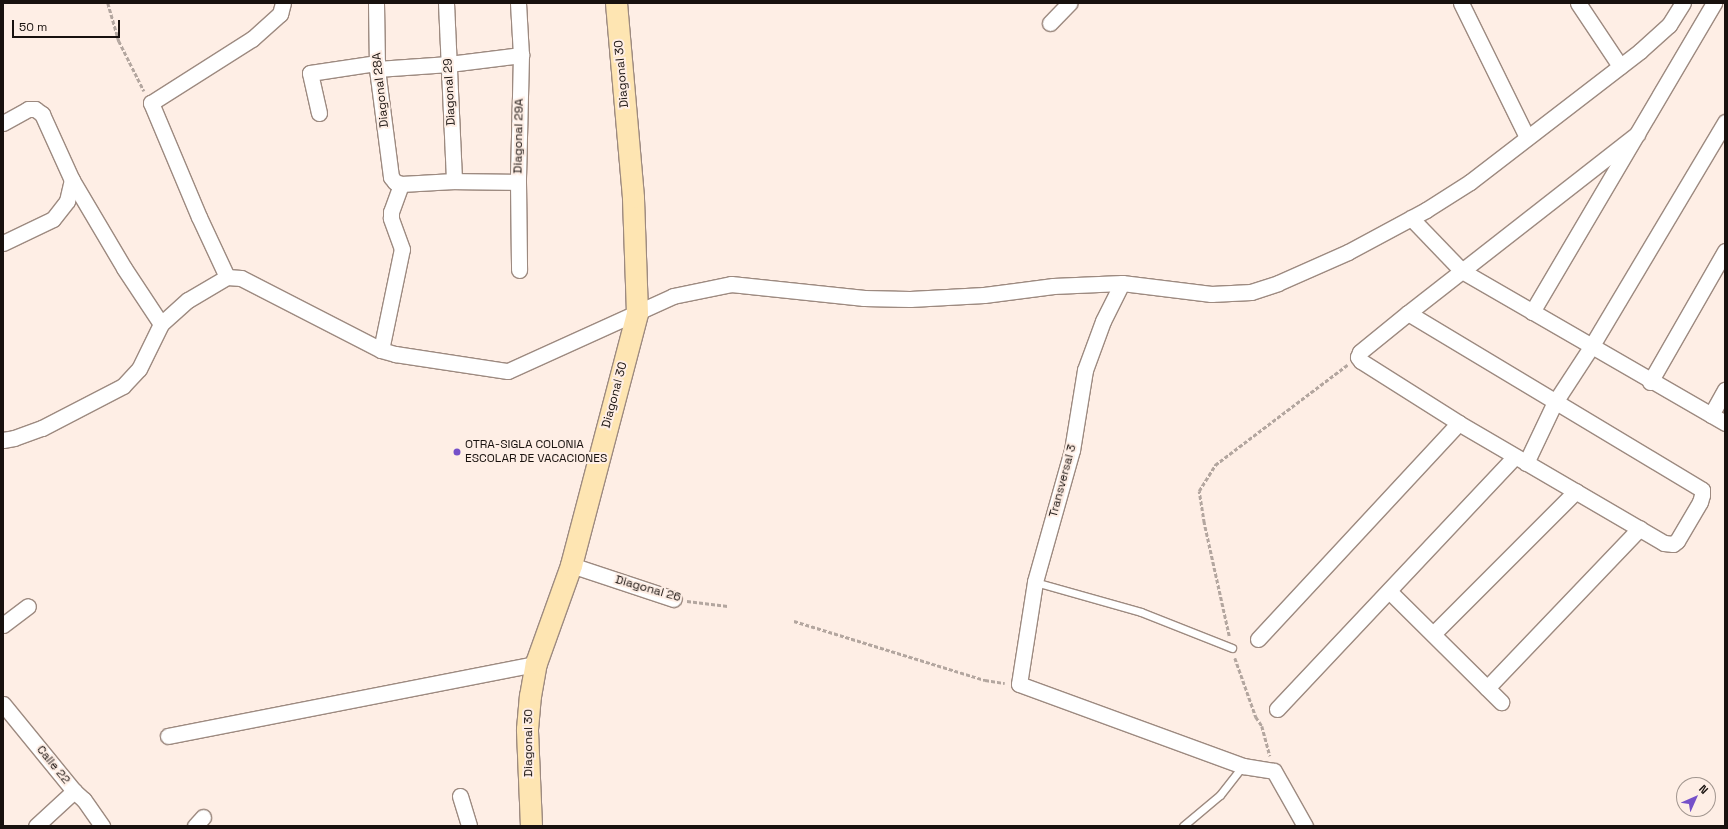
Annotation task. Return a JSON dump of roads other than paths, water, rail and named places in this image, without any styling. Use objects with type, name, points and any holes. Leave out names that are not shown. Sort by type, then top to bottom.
[{"type":"street","name":"Diagonal 28A","points":[[376,3],[377,66],[396,181]]},
{"type":"street","name":"Diagonal 29","points":[[446,3],[454,181]]},
{"type":"street","name":"Diagonal 29A","points":[[518,3],[520,55],[518,182],[519,270]]},
{"type":"street","name":"Diagonal 30","points":[[531,826],[527,730],[530,696],[536,664],[571,565],[637,313],[633,196],[616,3]]},
{"type":"street","points":[[1050,23],[1069,3]]},
{"type":"street","points":[[1461,3],[1527,137]]},
{"type":"street","points":[[1578,3],[1620,66]]},
{"type":"street","points":[[3,440],[14,438],[42,428],[123,386],[139,369],[161,324],[188,300],[227,277],[241,278],[381,350],[396,354],[510,371],[673,296],[731,284],[864,298],[910,299],[984,295],[1053,286],[1122,283],[1211,294],[1251,292],[1278,283],[1348,252],[1411,218],[1470,182],[1620,66],[1669,25],[1683,3]]},
{"type":"street","points":[[1532,312],[1714,3]]},
{"type":"street","points":[[227,277],[199,217],[151,103],[252,38],[282,8]]},
{"type":"street","points":[[319,112],[309,75],[310,73],[377,66],[449,64],[520,55]]},
{"type":"street","points":[[3,123],[28,109],[35,109],[42,114],[72,180],[124,268],[161,324]]},
{"type":"street","points":[[1277,709],[1389,591],[1521,459],[1555,402],[1591,347],[1725,122]]},
{"type":"street","points":[[1408,313],[1702,490],[1700,502],[1677,541],[1672,544],[1664,543],[1459,423],[1361,361],[1358,356],[1360,352],[1408,313],[1637,134]]},
{"type":"street","points":[[3,243],[53,219],[67,201],[72,180]]},
{"type":"street","points":[[381,350],[402,249],[391,212],[396,181],[518,182]]},
{"type":"street","points":[[1411,218],[1462,271],[1650,382],[1725,424]]},
{"type":"street","points":[[1650,382],[1725,251]]},
{"type":"street","name":"Transversal 3","points":[[1122,283],[1103,321],[1085,370],[1072,450],[1035,582],[1019,684],[1243,766]]},
{"type":"street","points":[[1711,415],[1725,390]]},
{"type":"street","points":[[1258,640],[1459,423]]},
{"type":"street","points":[[1433,634],[1576,491]]},
{"type":"street","points":[[1487,688],[1640,528]]},
{"type":"street","name":"Diagonal 26","points":[[571,565],[674,599]]},
{"type":"street","points":[[1389,591],[1501,702]]},
{"type":"street","points":[[3,625],[28,606]]},
{"type":"street","points":[[168,736],[536,664]]},
{"type":"street","name":"Calle 22","points":[[3,704],[74,791],[84,800],[102,826]]},
{"type":"street","points":[[1243,766],[1274,771],[1306,826]]},
{"type":"street","points":[[36,826],[74,791]]},
{"type":"street","points":[[460,796],[469,826]]},
{"type":"lane","points":[[1035,582],[1141,612],[1232,648]]},
{"type":"lane","points":[[1183,826],[1220,795],[1243,766]]},
{"type":"place","name":"OTRA-SIGLA COLONIA ESCOLAR DE VACACIONES","points":[[457,452]]}]
